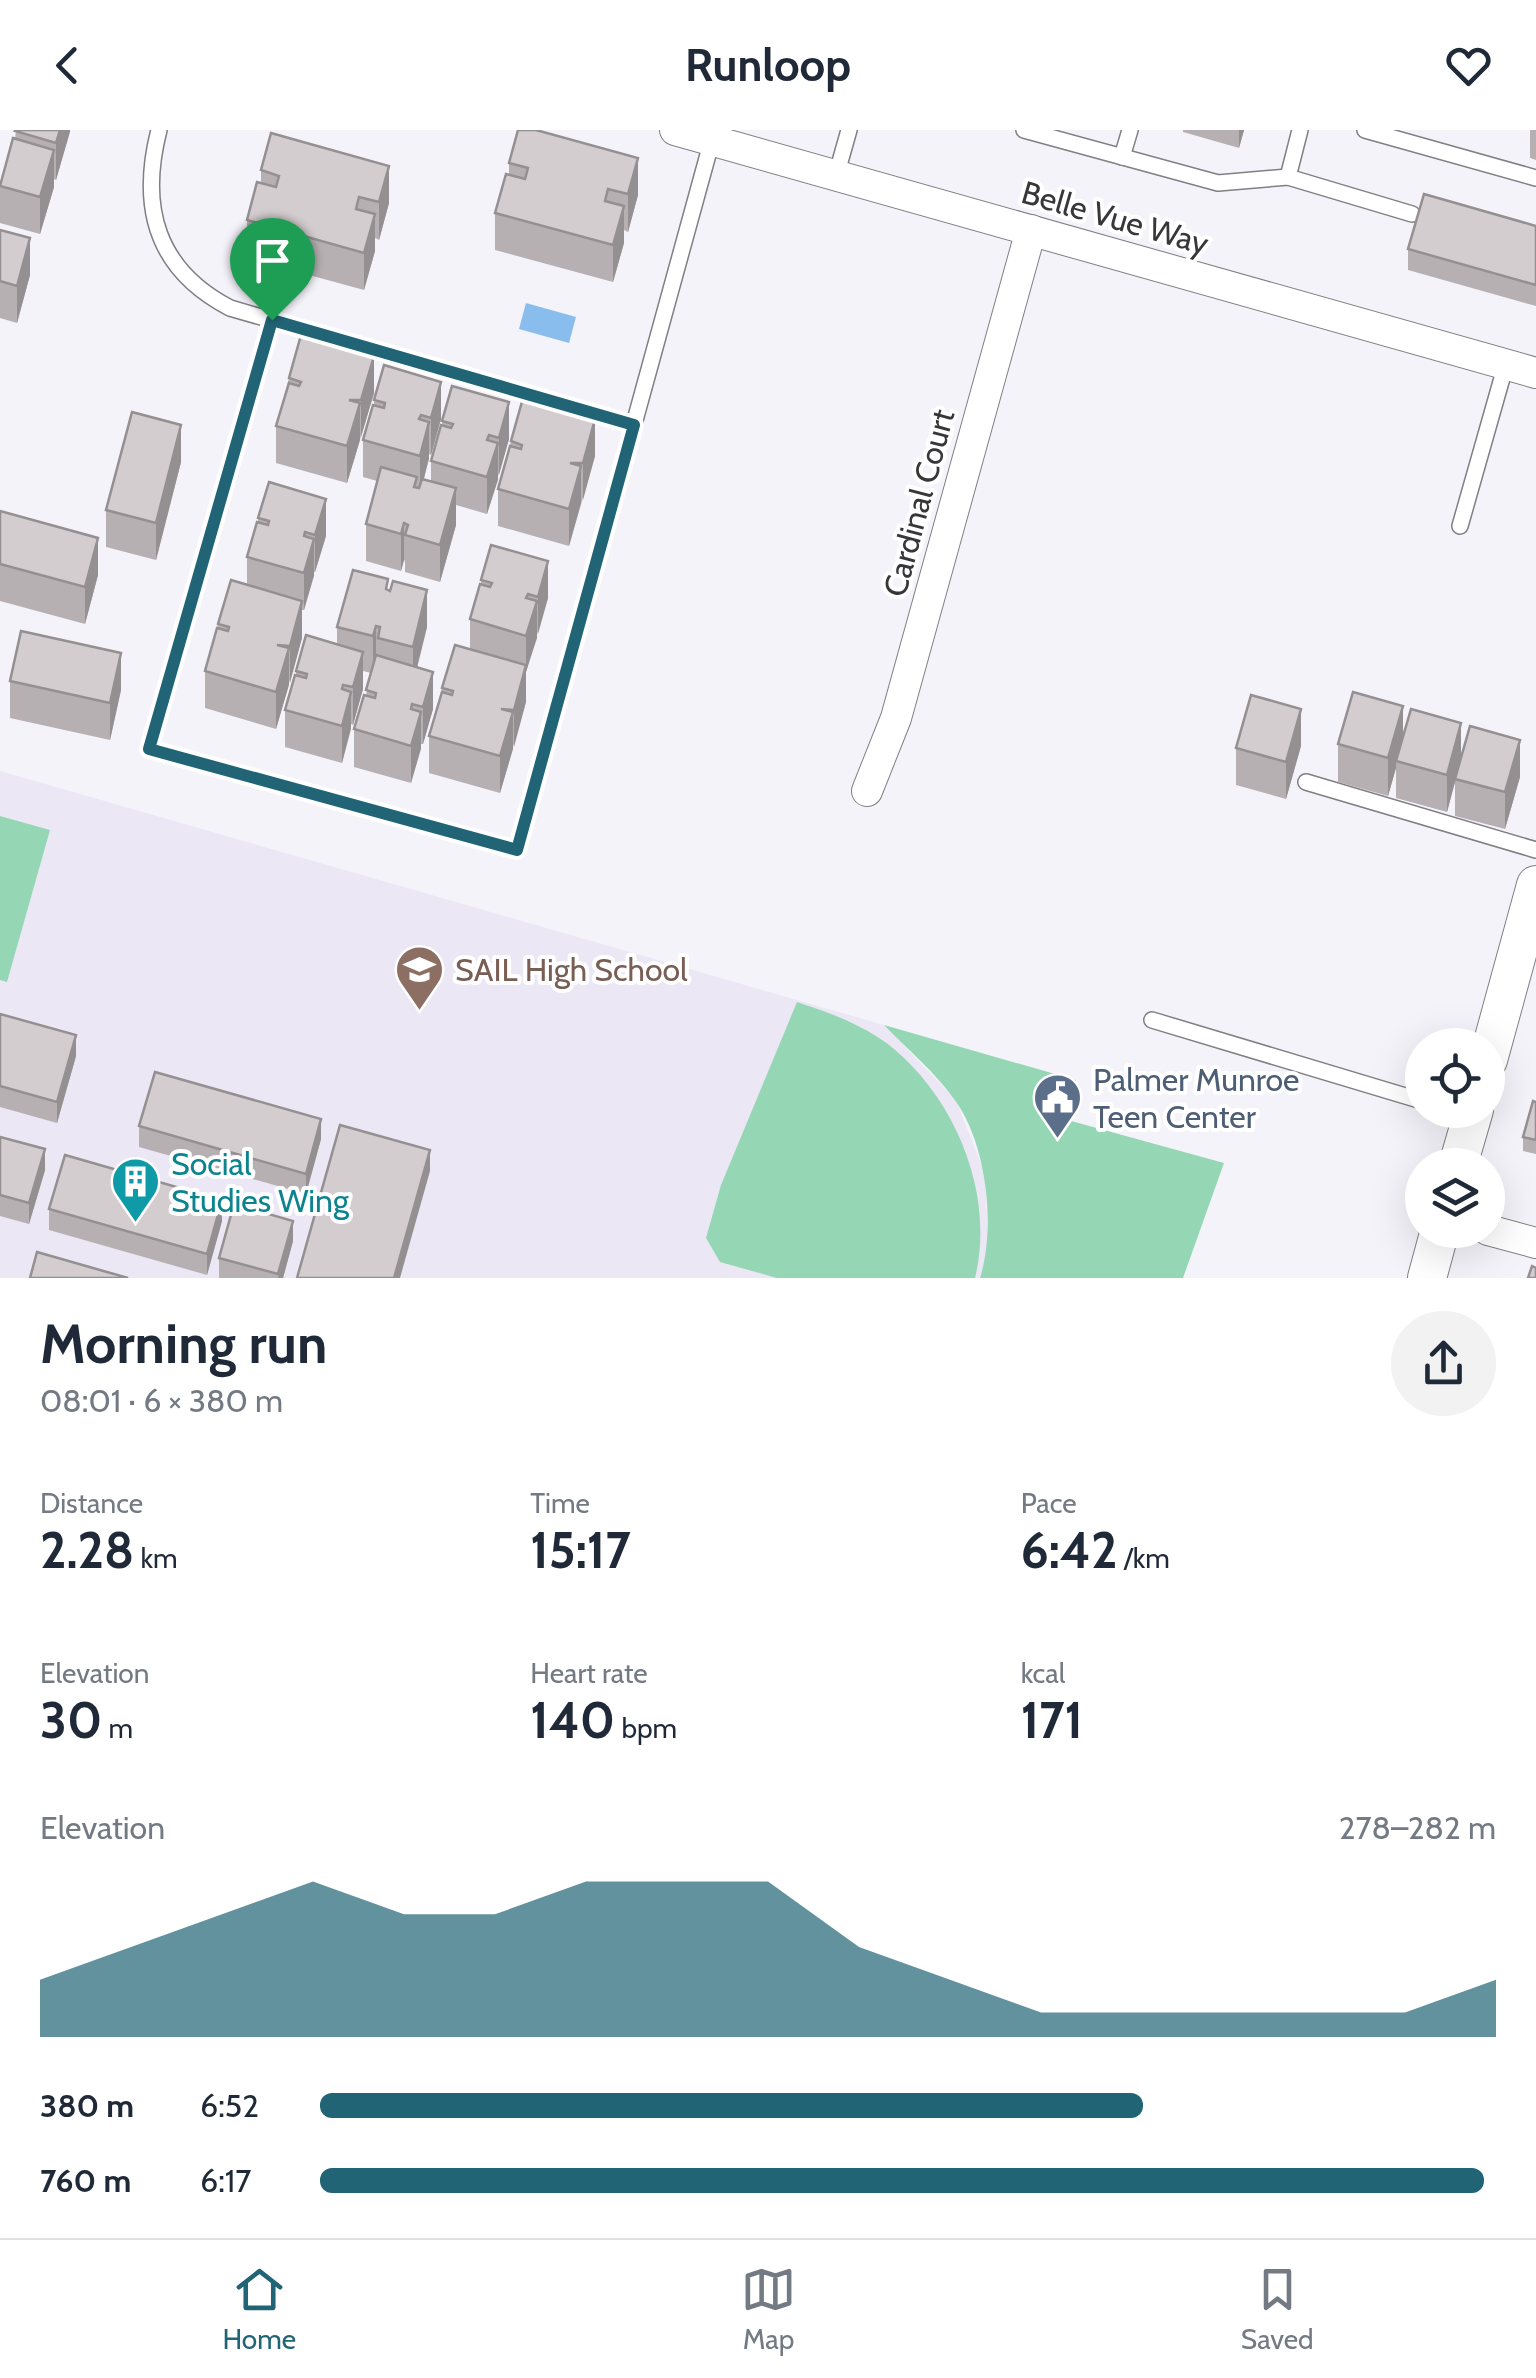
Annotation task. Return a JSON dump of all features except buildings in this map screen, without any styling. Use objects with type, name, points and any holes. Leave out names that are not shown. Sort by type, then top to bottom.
[{"type":"street","name":"Belle Vue Way","points":[[676,130],[1536,373]]},
{"type":"street","name":"Cardinal Court","points":[[867,790],[896,718],[1030,230]]},
{"type":"street","points":[[1497,1028],[1535,894]]},
{"type":"street","points":[[1505,1235],[1536,1243]]},
{"type":"street","points":[[1426,1278],[1435,1248]]},
{"type":"lane","points":[[159,130],[150,197],[160,240],[202,293],[230,308],[634,425]]},
{"type":"lane","points":[[836,176],[849,130]]},
{"type":"lane","points":[[1024,130],[1218,183],[1288,177],[1412,214]]},
{"type":"lane","points":[[1122,157],[1130,130]]},
{"type":"lane","points":[[1288,177],[1300,130]]},
{"type":"lane","points":[[1365,130],[1536,178]]},
{"type":"lane","points":[[272,320],[149,749],[517,850],[712,140]]},
{"type":"lane","points":[[1460,526],[1506,364]]},
{"type":"lane","points":[[1306,782],[1536,850]]},
{"type":"lane","points":[[1152,1020],[1405,1096]]},
{"type":"shaded area","name":"SAIL High School","points":[[0,771],[884,1025],[956,1100],[985,1174],[988,1254],[980,1278],[0,1278]]},
{"type":"green space","points":[[0,816],[50,830],[7,982],[0,980]]},
{"type":"green space","points":[[797,1002],[848,1021],[883,1041],[936,1096],[953,1123],[975,1183],[980,1247],[975,1278],[777,1278],[720,1262],[706,1238],[721,1185]]},
{"type":"green space","name":"Palmer Munroe Teen Center","points":[[884,1025],[1076,1080],[1064,1119],[1224,1163],[1183,1278],[980,1278],[988,1211],[974,1138],[946,1089]]},
{"type":"water","points":[[526,303],[576,317],[569,343],[519,329]]},
{"type":"place","name":"SAIL High School","points":[[420,1012]]},
{"type":"place","name":"Palmer Munroe Teen Center","points":[[1058,1140]]},
{"type":"place","name":"Social Studies Wing","points":[[136,1224]]},
{"type":"route","points":[[272,320],[634,425],[517,850],[149,749],[272,320]]}]
